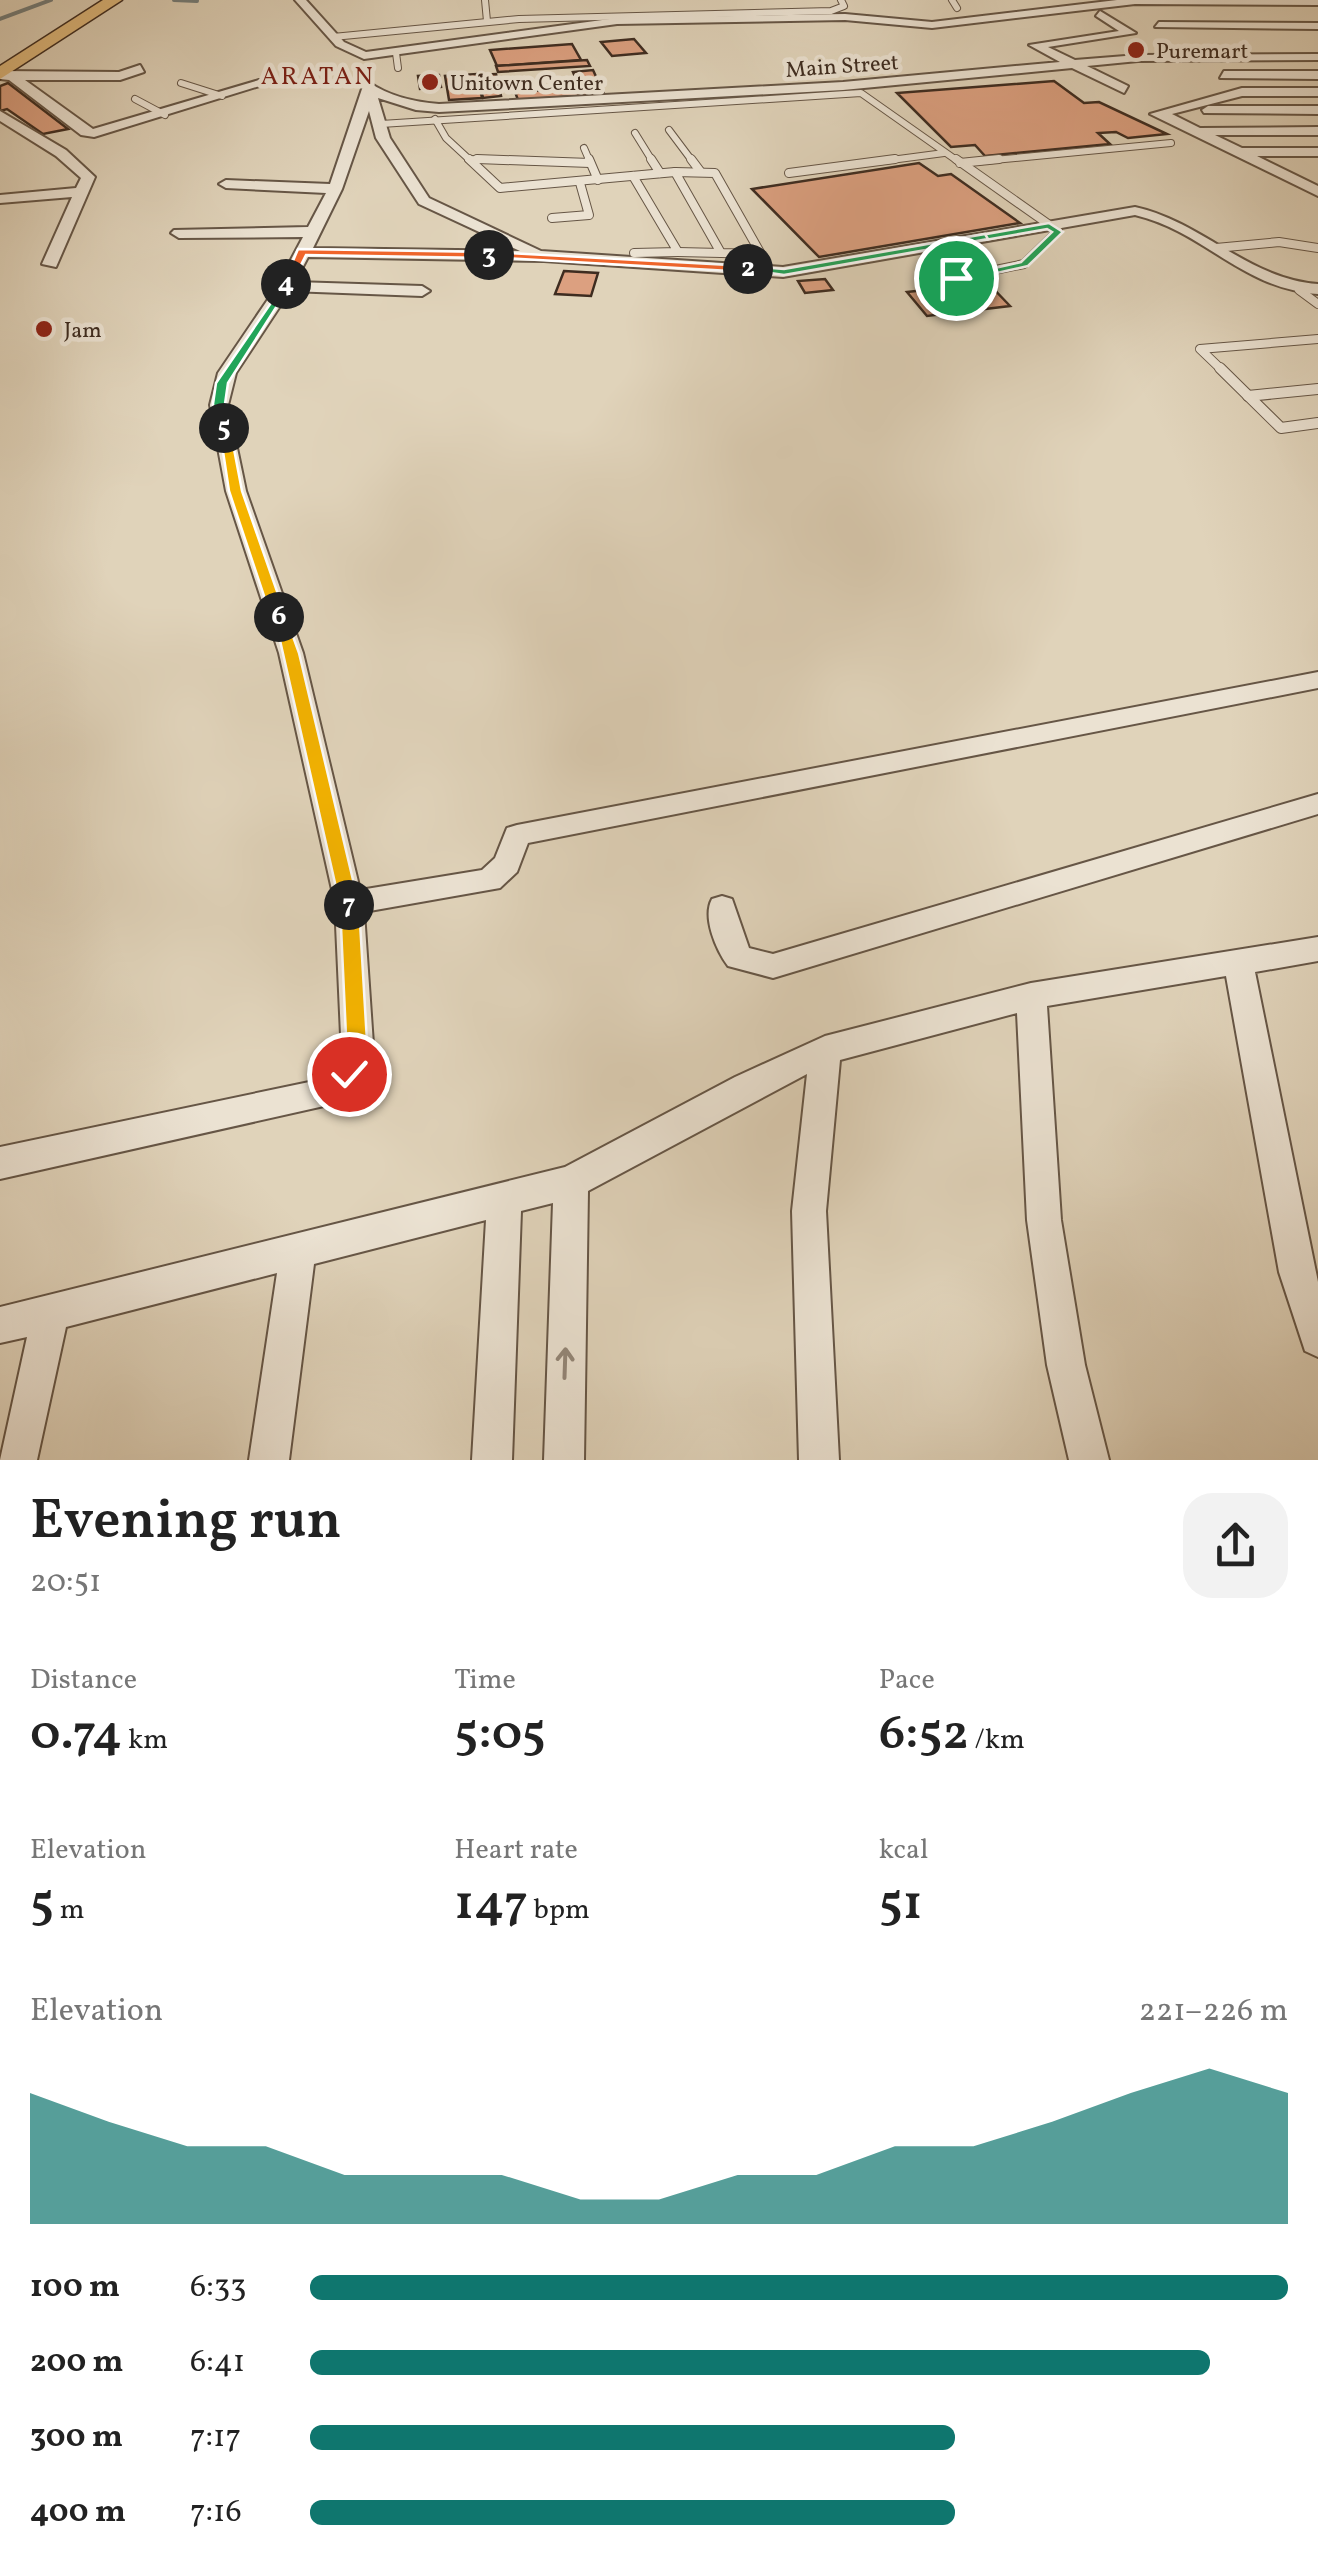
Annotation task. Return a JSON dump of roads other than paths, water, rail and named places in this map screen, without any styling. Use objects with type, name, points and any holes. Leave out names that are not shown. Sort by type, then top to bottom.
[{"type":"main road","points":[[4,76],[114,0]]},
{"type":"street","points":[[300,0],[333,37],[364,56],[617,21],[844,17],[932,25],[1135,1],[1318,2]]},
{"type":"street","points":[[1144,16],[1318,13]]},
{"type":"street","points":[[1100,14],[1130,33],[1035,45],[1124,88]]},
{"type":"street","points":[[1144,16],[1318,26]]},
{"type":"street","points":[[1144,16],[1242,92]]},
{"type":"street","points":[[1091,38],[1138,58]]},
{"type":"street","points":[[364,56],[382,138],[424,201],[544,256]]},
{"type":"street","name":"Main Street","points":[[370,91],[416,106],[450,108],[806,88],[1138,58],[1318,57]]},
{"type":"street","points":[[4,76],[120,76],[140,69]]},
{"type":"street","points":[[1224,75],[1318,75]]},
{"type":"street","points":[[4,76],[86,132],[104,132],[263,83]]},
{"type":"street","points":[[0,1163],[322,1094],[338,1085],[358,1059],[349,903],[291,653],[236,491],[219,404],[227,372],[285,286],[335,189],[370,91]]},
{"type":"street","points":[[1318,92],[1242,92],[1154,114],[1196,130],[1318,192]]},
{"type":"street","points":[[1178,110],[1318,110]]},
{"type":"street","points":[[0,115],[61,154],[88,177],[50,264]]},
{"type":"street","points":[[1196,130],[1318,131]]},
{"type":"street","points":[[1237,152],[1318,152]]},
{"type":"street","points":[[1282,174],[1318,174]]},
{"type":"street","points":[[226,184],[335,189]]},
{"type":"street","points":[[0,199],[82,192]]},
{"type":"street","points":[[302,252],[544,256],[784,272],[1135,211],[1148,212],[1259,275],[1300,290],[1318,289]]},
{"type":"street","points":[[179,233],[312,232]]},
{"type":"street","points":[[285,286],[422,292]]},
{"type":"street","points":[[349,903],[490,880],[507,864],[517,835],[1318,680]]},
{"type":"street","points":[[722,907],[733,954],[746,965],[773,966],[1318,804]]},
{"type":"street","points":[[0,1325],[570,1182],[746,1087],[825,1050],[1031,996],[1318,950]]},
{"type":"street","points":[[1239,964],[1297,1272],[1318,1338]]},
{"type":"street","points":[[1031,996],[1044,1220],[1066,1365],[1090,1460]]},
{"type":"street","points":[[819,1460],[809,1211],[825,1050]]},
{"type":"street","points":[[564,1460],[570,1182]]},
{"type":"street","points":[[492,1460],[504,1200]]},
{"type":"street","points":[[269,1460],[298,1249]]},
{"type":"street","points":[[17,1460],[51,1311]]},
{"type":"lane","points":[[485,0],[487,20]]},
{"type":"lane","points":[[333,37],[419,24],[487,20],[830,11],[844,6],[841,0]]},
{"type":"lane","points":[[952,0],[957,8]]},
{"type":"lane","points":[[396,53],[398,68]]},
{"type":"lane","points":[[180,83],[222,96]]},
{"type":"lane","points":[[381,124],[861,93],[1058,232],[1024,264],[956,278]]},
{"type":"lane","points":[[134,99],[165,115]]},
{"type":"lane","points":[[434,119],[468,159],[500,188],[660,173],[716,173],[762,250],[755,256],[634,253]]},
{"type":"lane","points":[[668,130],[700,171]]},
{"type":"lane","points":[[635,133],[660,173]]},
{"type":"lane","points":[[960,162],[1172,143]]},
{"type":"lane","points":[[584,148],[598,180]]},
{"type":"lane","points":[[789,173],[944,153]]},
{"type":"lane","points":[[468,159],[590,163]]},
{"type":"lane","points":[[675,172],[721,253]]},
{"type":"lane","points":[[633,176],[678,252]]},
{"type":"lane","points":[[552,218],[589,215],[580,183]]},
{"type":"lane","points":[[1216,248],[1279,242],[1318,248]]},
{"type":"lane","points":[[1300,290],[1318,304]]},
{"type":"lane","points":[[1318,338],[1200,349],[1281,428],[1318,423]]},
{"type":"lane","points":[[1248,396],[1318,388]]},
{"type":"waterway","points":[[0,19],[51,0]]},
{"type":"waterway","points":[[174,0],[197,1]]},
{"type":"place","name":"Puremart","points":[[1136,50]]},
{"type":"place","name":"Unitown Center","points":[[430,82]]},
{"type":"place","name":"Jam","points":[[44,329]]},
{"type":"district","name":"ARATAN","points":[[318,75]]}]
